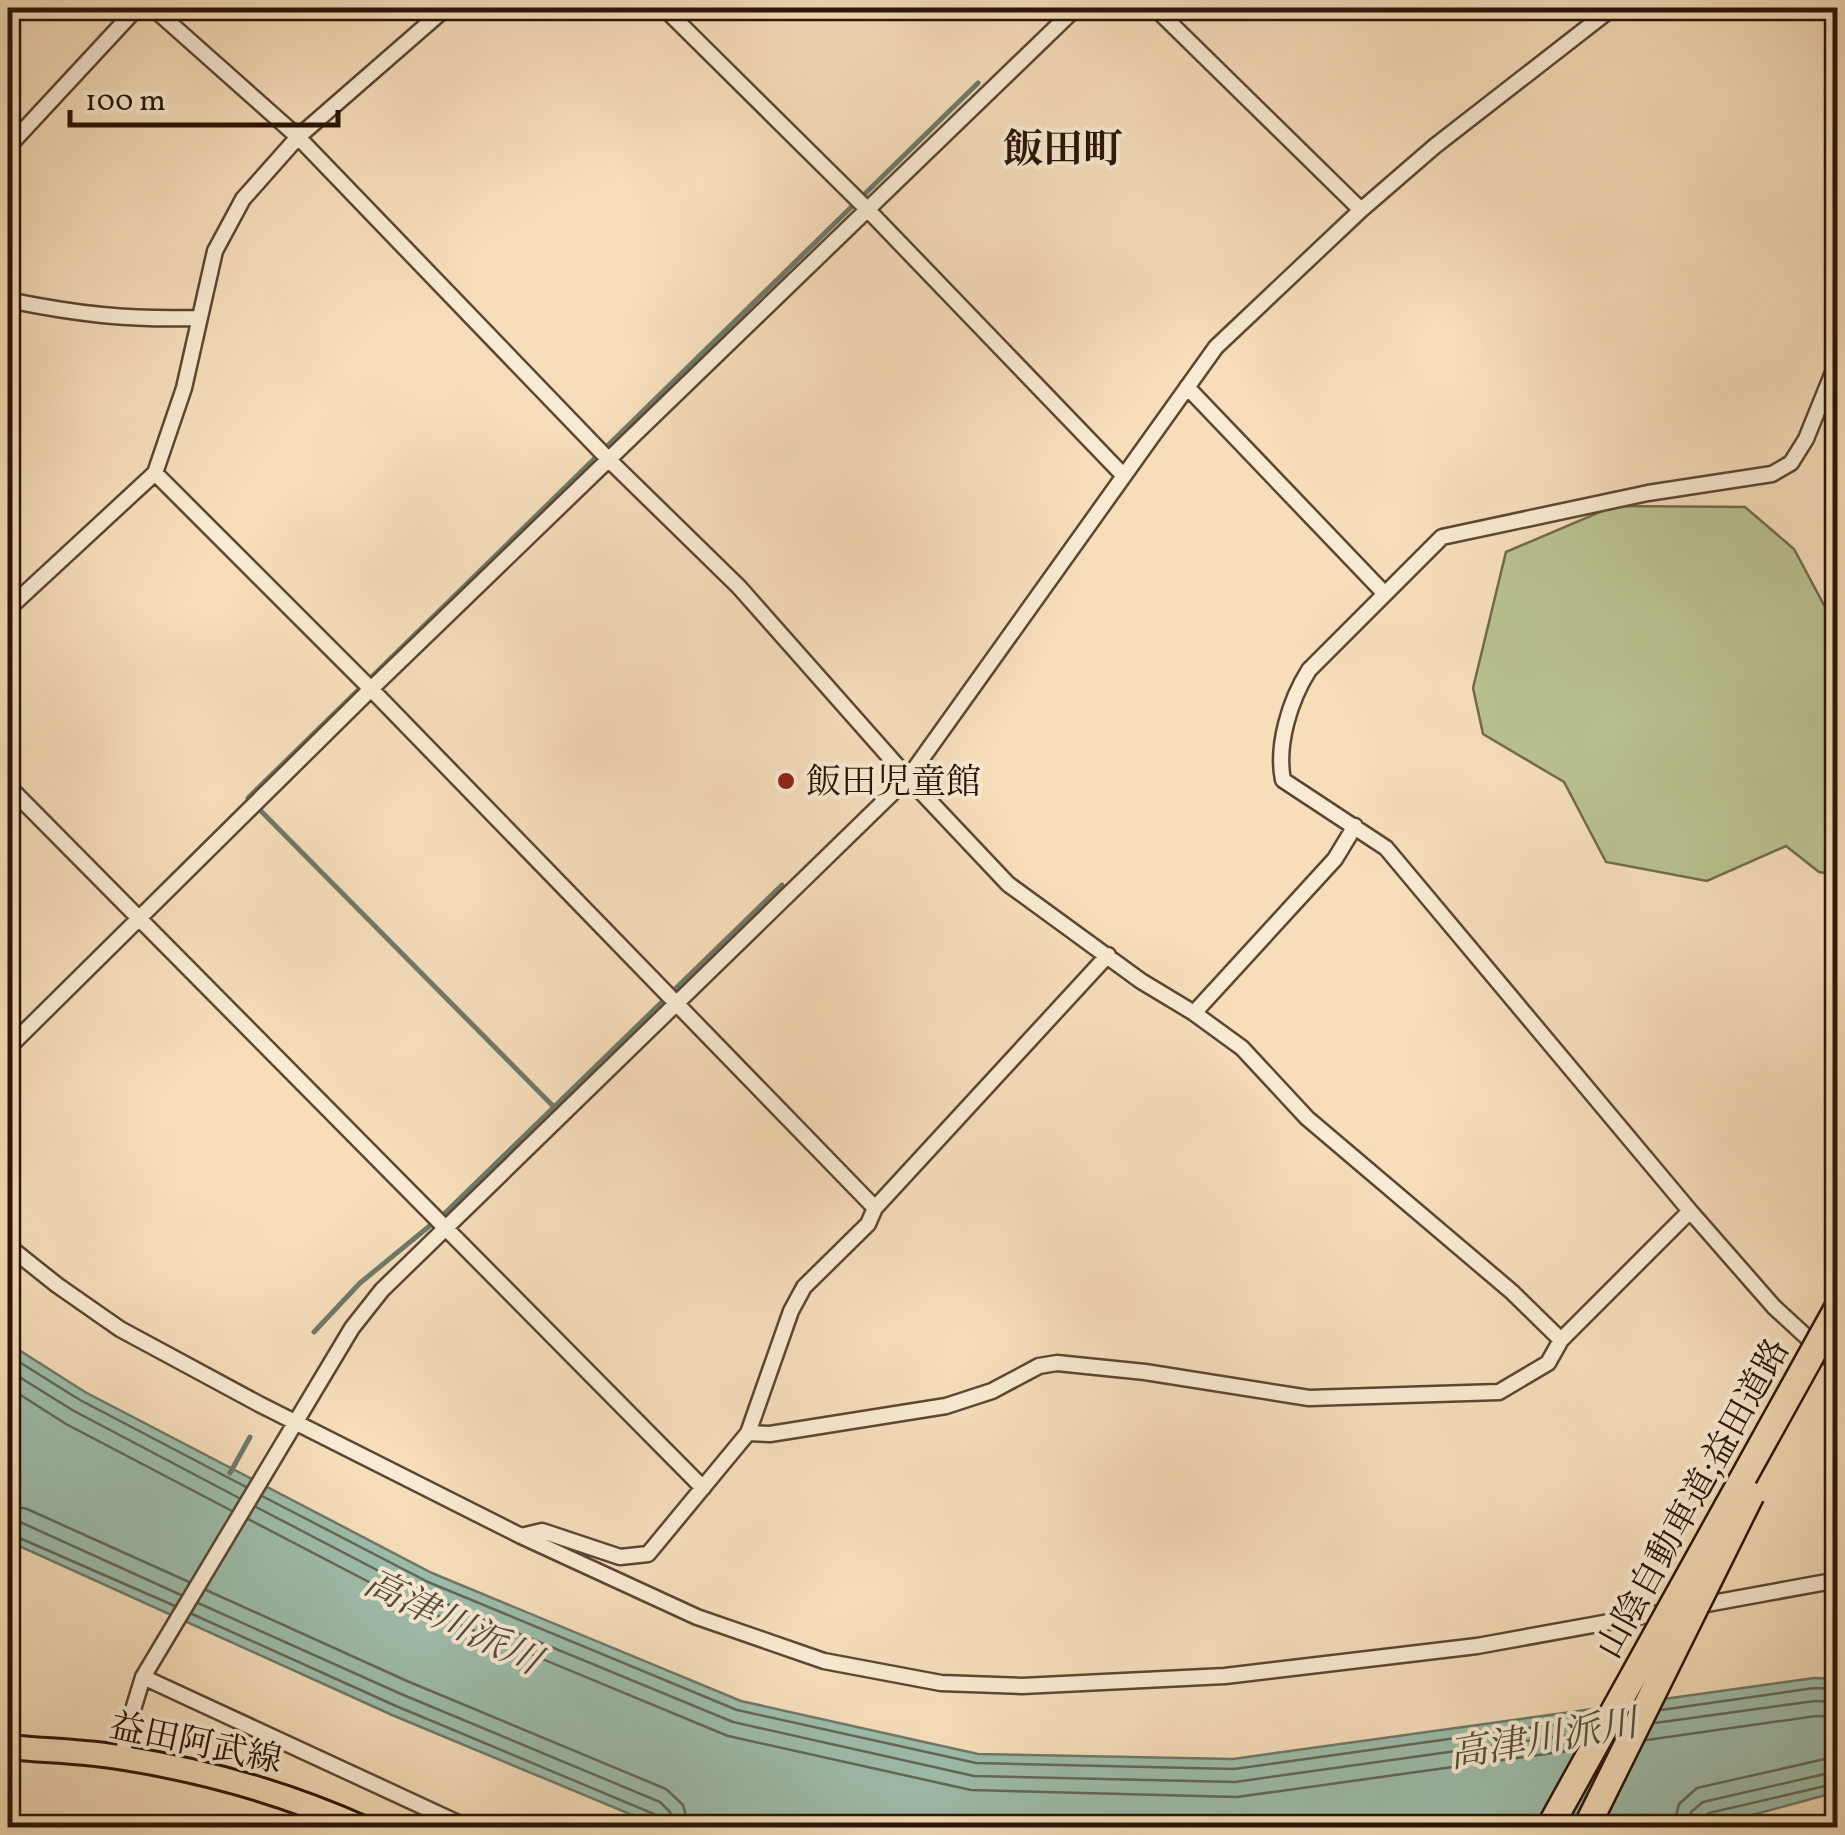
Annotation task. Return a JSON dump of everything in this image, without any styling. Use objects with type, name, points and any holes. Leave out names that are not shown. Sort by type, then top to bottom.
[{"type":"highway","name":"山陰自動車道;益田道路","points":[[1549,1828],[1838,1307]]},
{"type":"highway","name":"山陰自動車道;益田道路","points":[[1564,1828],[1838,1332]]},
{"type":"highway","points":[[1586,1828],[1782,1433]]},
{"type":"main road","name":"益田阿武線","points":[[8,1747],[122,1758],[242,1784],[309,1804],[364,1828]]},
{"type":"street","points":[[8,147],[137,8]]},
{"type":"street","points":[[153,8],[298,137],[609,460],[739,587],[1008,884],[1141,981],[1194,1012],[1242,1048],[1306,1118],[1512,1292],[1561,1340]]},
{"type":"street","points":[[8,608],[155,473],[184,388],[215,251],[243,198],[298,137],[446,8]]},
{"type":"street","points":[[664,8],[867,209],[1123,475]]},
{"type":"street","points":[[8,1048],[371,689],[1076,8]]},
{"type":"street","points":[[1156,8],[1361,210]]},
{"type":"street","points":[[122,1758],[143,1676],[352,1328],[382,1290],[908,778],[1216,348],[1361,210],[1606,13],[1620,8]]},
{"type":"street","points":[[8,300],[134,320],[198,318]]},
{"type":"street","points":[[1838,360],[1806,439],[1791,463],[1772,474],[1648,494],[1442,537],[1309,670],[1296,690],[1279,760],[1284,780],[1301,795],[1386,848],[1690,1211],[1774,1307],[1838,1366]]},
{"type":"street","points":[[1187,386],[1385,594]]},
{"type":"street","points":[[155,473],[371,689],[875,1208]]},
{"type":"street","points":[[8,786],[703,1488]]},
{"type":"street","points":[[1194,1012],[1335,859],[1355,826]]},
{"type":"street","points":[[520,1536],[542,1531],[620,1557],[648,1554],[748,1433],[791,1312],[804,1288],[868,1224],[875,1208],[1108,955]]},
{"type":"street","points":[[748,1433],[770,1434],[946,1406],[992,1391],[1039,1366],[1057,1363],[1145,1372],[1309,1398],[1499,1392],[1548,1363],[1561,1340],[1690,1211]]},
{"type":"street","points":[[8,1246],[120,1329],[520,1536],[697,1617],[824,1661],[941,1683],[1022,1686],[1225,1676],[1357,1663],[1478,1646],[1838,1580]]},
{"type":"street","points":[[143,1676],[469,1828]]},
{"type":"shaded area","points":[[1614,506],[1745,507],[1794,549],[1824,605],[1837,599],[1837,875],[1819,872],[1786,846],[1707,881],[1606,862],[1564,782],[1483,734],[1473,688],[1506,552]]},
{"type":"water","name":"高津川派川","points":[[8,1343],[85,1392],[432,1573],[741,1701],[978,1754],[1233,1759],[1814,1678],[1837,1679],[1837,1792],[1741,1818],[1682,1828],[661,1827],[392,1715],[8,1541]]},
{"type":"waterway","points":[[314,1332],[360,1283],[443,1215],[554,1107],[248,798],[978,83]]},
{"type":"waterway","points":[[554,1107],[782,885]]},
{"type":"waterway","points":[[230,1473],[250,1437]]},
{"type":"place","name":"飯田児童館","points":[[786,781]]},
{"type":"district","name":"飯田町","points":[[1063,148]]}]
